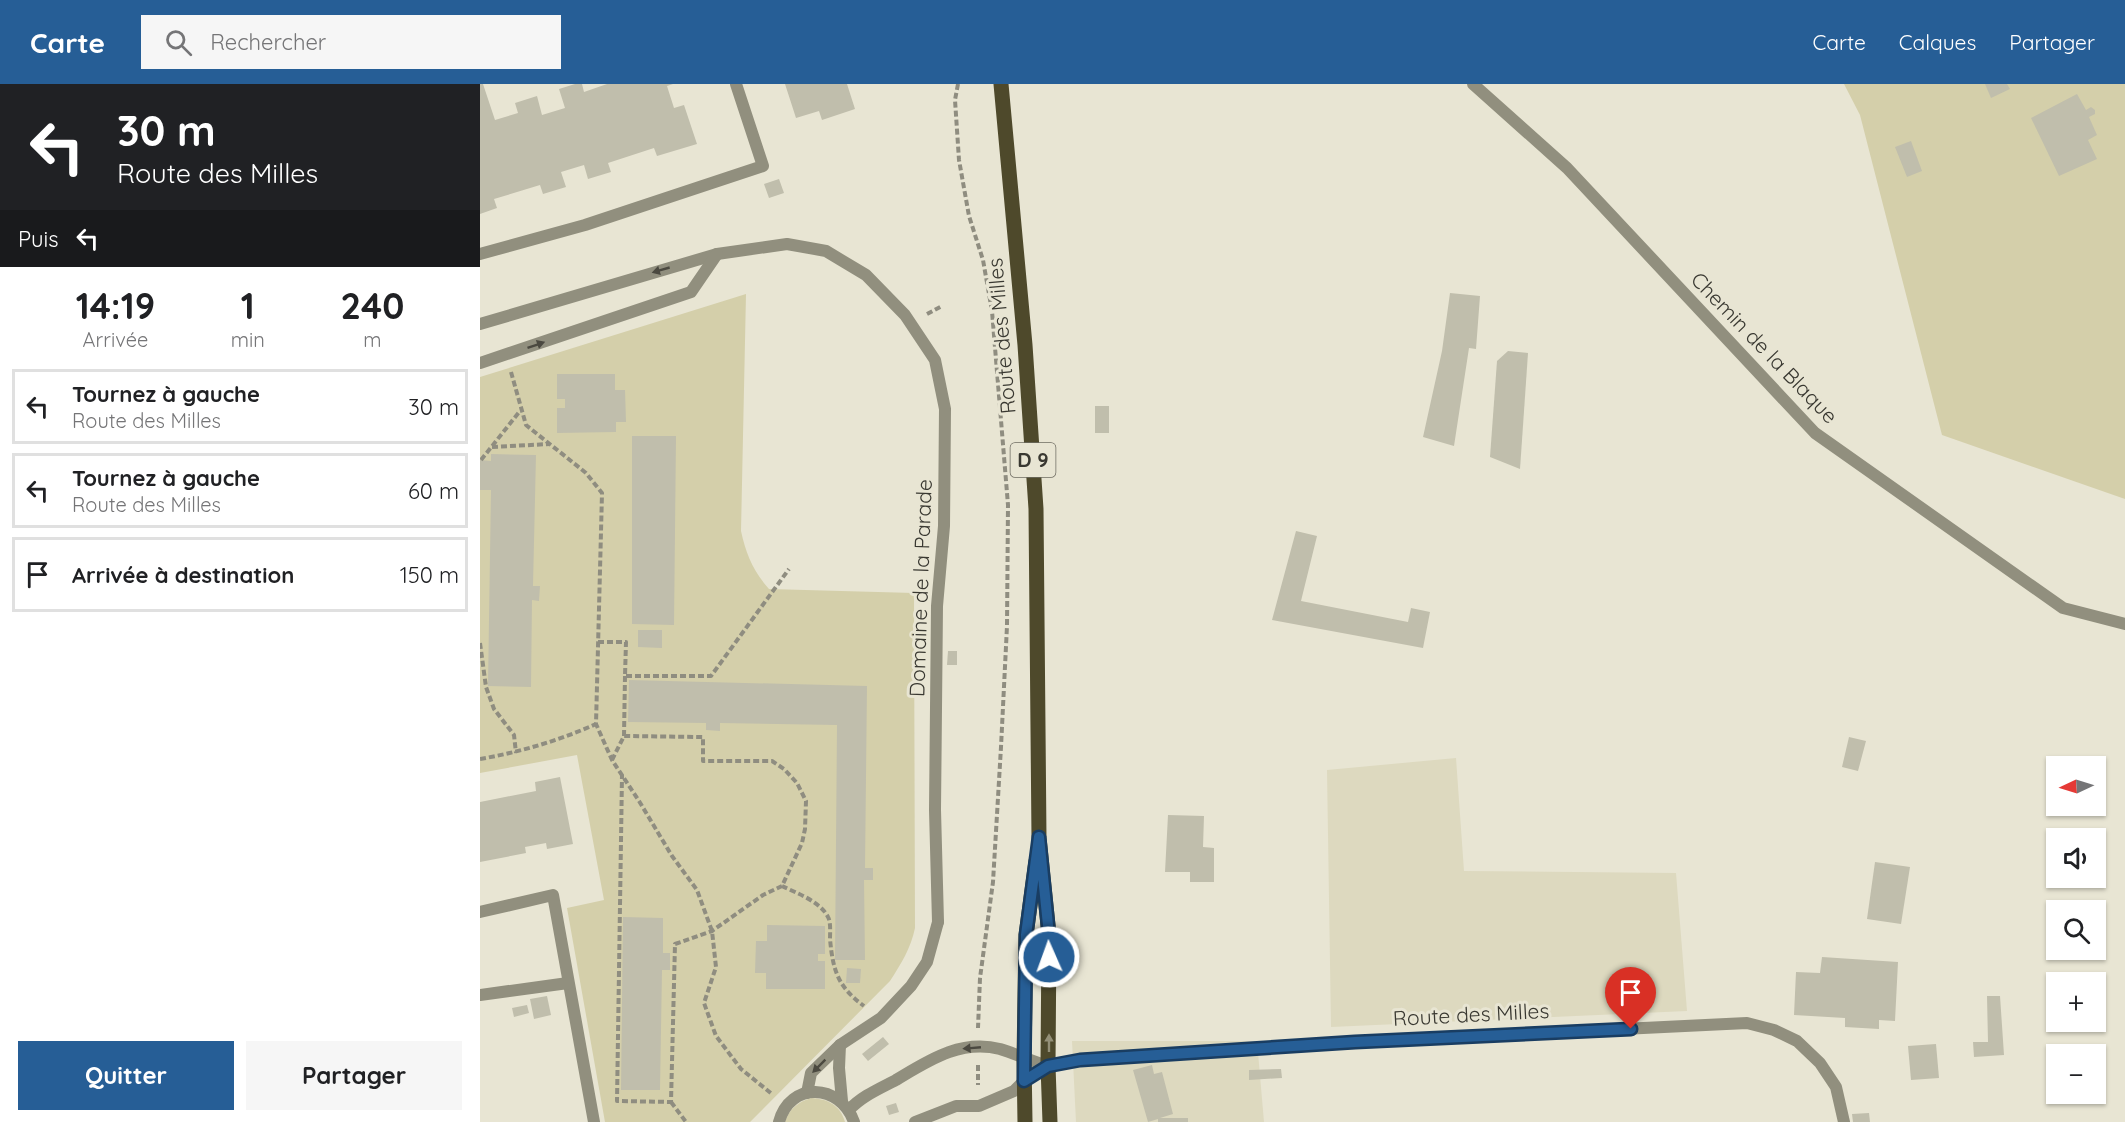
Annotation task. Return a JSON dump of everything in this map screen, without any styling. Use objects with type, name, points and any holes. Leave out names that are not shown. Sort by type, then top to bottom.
[{"type":"main road","name":"Route des Milles","points":[[1001,84],[1025,345],[1036,509],[1039,837],[1049,935],[1050,1122]]},
{"type":"main road","name":"Route des Milles","points":[[1025,1122],[1023,1058],[1026,935],[1039,837]]},
{"type":"street","points":[[480,254],[585,225],[763,166],[736,84]]},
{"type":"street","name":"Chemin de la Blaque","points":[[1473,84],[1567,168],[1815,433],[2063,608],[2125,624]]},
{"type":"street","name":"Domaine de la Parade","points":[[480,324],[717,254],[787,244],[826,251],[866,274],[905,315],[935,360],[945,409],[944,526],[936,615],[934,810],[938,922],[927,962],[911,986],[881,1018],[840,1046],[811,1072],[807,1093]]},
{"type":"street","points":[[480,363],[691,292],[717,254]]},
{"type":"street","points":[[480,912],[553,895],[594,1122]]},
{"type":"street","points":[[480,995],[568,983]]},
{"type":"street","name":"Route des Milles","points":[[1048,1066],[1080,1060],[1355,1042],[1747,1023],[1774,1030],[1797,1041],[1820,1062],[1836,1087],[1844,1122]]},
{"type":"street","points":[[840,1046],[839,1068],[845,1106],[854,1122]]},
{"type":"street","points":[[845,1106],[938,1055],[978,1046],[999,1049],[1048,1066]]},
{"type":"street","points":[[915,1122],[956,1106],[979,1106],[1014,1090],[1048,1066]]},
{"type":"street","points":[[779,1122],[787,1106],[796,1098],[807,1093],[819,1092],[831,1095],[845,1106]]},
{"type":"path","points":[[958,84],[955,100],[959,160],[969,216],[983,260],[992,311],[1008,505],[1007,626],[1001,747],[993,882],[980,978],[979,1106]]},
{"type":"path","points":[[507,355],[526,425],[586,473],[602,493],[596,724],[612,760],[672,856],[697,890],[712,931],[716,967],[704,1004],[716,1036],[741,1070],[787,1106]]},
{"type":"path","points":[[481,460],[521,410]]},
{"type":"path","points":[[491,447],[550,444]]},
{"type":"path","points":[[625,676],[711,676],[789,569]]},
{"type":"path","points":[[598,642],[626,642],[624,736],[612,760]]},
{"type":"path","points":[[480,643],[486,687],[494,709],[514,735],[516,753]]},
{"type":"path","points":[[480,759],[516,753],[573,735],[596,724]]},
{"type":"path","points":[[624,736],[703,737],[703,761],[772,761],[784,769],[797,783],[806,801],[806,829],[782,886],[763,895],[712,931],[675,944],[671,1102],[686,1122]]},
{"type":"path","points":[[622,775],[617,1101],[671,1102]]},
{"type":"path","points":[[782,886],[817,904],[828,917],[832,961],[838,980],[846,992],[881,1018]]},
{"type":"shaded area","points":[[1844,84],[2125,84],[2125,499],[1942,435],[1860,115]]},
{"type":"shaded area","points":[[746,294],[741,531],[754,569],[769,589],[914,593],[915,928],[902,962],[890,981],[750,1122],[605,1122],[567,908],[604,900],[577,755],[480,773],[480,377]]},
{"type":"shaded area","points":[[1456,758],[1464,871],[1676,873],[1687,1011],[1331,1027],[1327,770]]},
{"type":"shaded area","points":[[1072,1041],[1257,1041],[1264,1122],[1076,1122]]},
{"type":"shaded area","points":[[811,1098],[823,1100],[837,1107],[845,1122],[785,1122],[795,1107]]},
{"type":"building","points":[[480,84],[483,84],[495,120],[518,113],[515,103],[537,96],[542,115],[565,108],[559,89],[575,84],[582,84],[584,92],[607,84],[673,84],[667,86],[674,108],[684,105],[697,144],[657,156],[654,148],[608,163],[611,172],[588,179],[584,165],[561,172],[566,187],[543,194],[540,185],[494,199],[497,208],[480,214]]},
{"type":"building","points":[[785,84],[847,84],[855,109],[822,120],[819,111],[796,118]]},
{"type":"building","points":[[1985,84],[2007,84],[2010,89],[1991,98]]},
{"type":"building","points":[[2077,94],[2086,110],[2091,107],[2095,110],[2095,114],[2089,117],[2097,135],[2088,140],[2097,159],[2059,176],[2031,118]]},
{"type":"building","points":[[1911,141],[1922,171],[1907,177],[1895,147]]},
{"type":"building","points":[[779,179],[784,193],[769,198],[764,184]]},
{"type":"building","points":[[1450,293],[1480,296],[1476,349],[1469,348],[1454,446],[1423,437],[1442,351]]},
{"type":"building","points":[[1508,351],[1528,353],[1520,469],[1490,457],[1497,361]]},
{"type":"building","points":[[557,374],[615,374],[615,390],[625,390],[626,422],[616,422],[616,432],[557,433],[557,408],[565,408],[565,399],[557,399]]},
{"type":"building","points":[[1095,406],[1109,406],[1109,433],[1095,433]]},
{"type":"building","points":[[632,436],[676,436],[674,625],[632,624]]},
{"type":"building","points":[[491,454],[536,455],[533,586],[540,586],[539,601],[532,600],[531,687],[488,686],[491,490],[480,490],[480,460],[491,461]]},
{"type":"building","points":[[1296,531],[1317,536],[1301,601],[1408,622],[1411,608],[1430,612],[1423,648],[1272,620]]},
{"type":"building","points":[[638,630],[662,630],[662,648],[638,647]]},
{"type":"building","points":[[948,651],[957,651],[957,665],[947,665]]},
{"type":"building","points":[[629,680],[867,686],[865,868],[873,868],[873,880],[864,880],[865,960],[835,960],[837,725],[720,723],[720,731],[706,730],[706,723],[628,722]]},
{"type":"building","points":[[1849,737],[1866,741],[1858,771],[1842,767]]},
{"type":"building","points":[[560,777],[573,844],[547,849],[546,843],[525,847],[526,853],[480,862],[480,802],[536,791],[535,782]]},
{"type":"building","points":[[1168,815],[1204,816],[1203,847],[1214,848],[1214,882],[1190,882],[1190,872],[1165,872]]},
{"type":"building","points":[[1875,862],[1910,867],[1901,924],[1867,919]]},
{"type":"building","points":[[623,917],[663,918],[663,953],[670,953],[670,970],[662,970],[660,1090],[621,1090]]},
{"type":"building","points":[[767,925],[825,926],[825,954],[818,954],[818,961],[825,961],[825,989],[766,989],[766,973],[755,973],[756,941],[767,941]]},
{"type":"building","points":[[1822,957],[1898,962],[1895,1021],[1879,1020],[1879,1029],[1845,1027],[1845,1018],[1794,1015],[1796,972],[1820,973]]},
{"type":"building","points":[[847,968],[861,969],[860,983],[846,983]]},
{"type":"building","points":[[547,996],[551,1015],[534,1019],[530,999]]},
{"type":"building","points":[[1987,996],[2000,996],[2004,1055],[1974,1057],[1973,1042],[1988,1042]]},
{"type":"building","points":[[527,1005],[529,1013],[514,1017],[512,1008]]},
{"type":"building","points":[[883,1037],[889,1044],[868,1061],[862,1054]]},
{"type":"building","points":[[1936,1044],[1939,1078],[1911,1080],[1908,1046]]},
{"type":"building","points":[[1152,1065],[1154,1074],[1162,1072],[1173,1114],[1160,1118],[1188,1118],[1188,1122],[1158,1122],[1158,1119],[1148,1122],[1133,1070]]},
{"type":"building","points":[[1281,1069],[1282,1078],[1249,1080],[1249,1070]]},
{"type":"building","points":[[896,1103],[899,1112],[889,1115],[886,1106]]},
{"type":"building","points":[[1869,1113],[1870,1122],[1853,1122],[1852,1114]]},
{"type":"route","points":[[1049,957],[1049,935],[1039,837],[1026,935],[1024,1081],[1048,1066],[1080,1060],[1355,1042],[1631,1029]]}]
